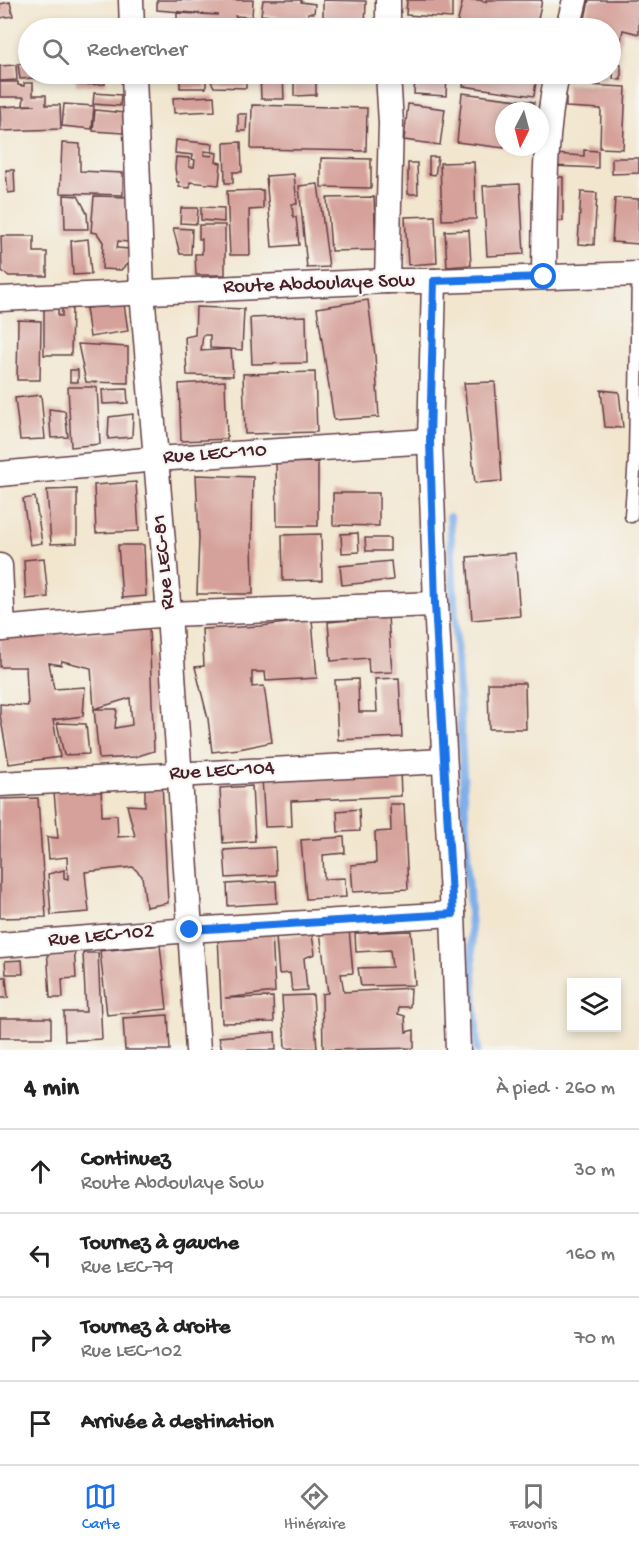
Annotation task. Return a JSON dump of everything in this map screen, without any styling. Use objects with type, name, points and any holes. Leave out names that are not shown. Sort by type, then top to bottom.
[{"type":"street","points":[[131,0],[132,18]]},
{"type":"street","points":[[388,0],[388,18]]},
{"type":"street","points":[[571,18],[576,0]]},
{"type":"street","name":"Rue LEC-81","points":[[134,84],[142,292],[169,614],[198,1050]]},
{"type":"street","points":[[387,281],[391,123],[389,84]]},
{"type":"street","points":[[544,277],[547,146],[555,84]]},
{"type":"street","name":"Route Abdoulaye Sow","points":[[0,299],[387,281],[639,274]]},
{"type":"street","points":[[434,281],[430,441],[435,604],[453,914],[458,1050]]},
{"type":"street","name":"Rue LEC-110","points":[[0,474],[156,459],[430,441]]},
{"type":"street","points":[[0,566],[2,629],[169,614],[435,604]]},
{"type":"street","name":"Rue LEC-104","points":[[0,784],[444,761]]},
{"type":"street","name":"Rue LEC-102","points":[[0,945],[190,930],[453,914]]},
{"type":"lane","points":[[630,516],[635,458],[639,274]]},
{"type":"building","points":[[157,0],[253,0],[252,17],[177,18],[177,13],[218,15],[157,10]]},
{"type":"building","points":[[263,0],[301,0],[301,2],[315,4],[314,13],[308,13],[308,18],[261,15]]},
{"type":"building","points":[[323,0],[366,1],[365,18],[323,18]]},
{"type":"building","points":[[407,0],[452,0],[452,18],[406,15]]},
{"type":"building","points":[[463,0],[486,2],[486,0],[542,0],[538,18],[458,18]]},
{"type":"building","points":[[589,0],[639,0],[639,34],[623,30],[621,40],[621,18],[585,18]]},
{"type":"building","points":[[10,2],[13,16],[0,18],[0,4]]},
{"type":"building","points":[[16,65],[17,80],[0,81],[0,66]]},
{"type":"building","points":[[0,82],[18,82],[18,85],[24,86],[24,84],[33,84],[33,95],[46,95],[46,105],[60,105],[61,129],[1,131],[0,107],[36,105],[23,105],[24,97],[0,97]]},
{"type":"building","points":[[180,84],[206,84],[206,88],[180,88]]},
{"type":"building","points":[[212,84],[246,84],[246,88],[214,87]]},
{"type":"building","points":[[260,84],[283,84],[284,99],[261,99]]},
{"type":"building","points":[[294,84],[316,84],[316,95],[294,96]]},
{"type":"building","points":[[414,84],[447,84],[446,96],[414,94]]},
{"type":"building","points":[[463,84],[536,84],[534,96],[463,86]]},
{"type":"building","points":[[566,84],[626,87],[623,149],[600,148],[601,109],[566,107]]},
{"type":"building","points":[[94,93],[121,95],[120,106],[93,104]]},
{"type":"building","points":[[462,93],[534,102],[495,102],[495,147],[457,142]]},
{"type":"building","points":[[214,96],[215,111],[174,113],[173,98]]},
{"type":"building","points":[[64,104],[94,106],[92,129],[62,126]]},
{"type":"building","points":[[408,104],[445,109],[440,145],[404,140]]},
{"type":"building","points":[[252,105],[367,108],[366,151],[251,149]]},
{"type":"building","points":[[95,110],[125,113],[123,133],[93,131]]},
{"type":"building","points":[[238,114],[247,114],[246,131],[238,131]]},
{"type":"building","points":[[176,140],[213,144],[212,152],[205,151],[204,155],[212,156],[213,152],[217,153],[216,162],[221,163],[219,185],[190,182],[190,188],[179,187],[175,168],[176,157],[189,158],[189,167],[194,167],[195,160],[192,159],[193,155],[175,153]]},
{"type":"building","points":[[241,142],[242,172],[233,172],[233,183],[225,183],[224,143]]},
{"type":"building","points":[[62,143],[80,144],[80,171],[123,173],[123,195],[60,193]]},
{"type":"building","points":[[584,150],[598,151],[598,168],[553,166],[554,154],[584,156]]},
{"type":"building","points":[[429,157],[438,157],[435,175],[429,174]]},
{"type":"building","points":[[321,158],[371,159],[371,188],[321,187]]},
{"type":"building","points":[[612,158],[639,158],[639,173],[612,174]]},
{"type":"building","points":[[474,162],[476,219],[442,220],[440,163]]},
{"type":"building","points":[[408,163],[417,163],[418,194],[408,194]]},
{"type":"building","points":[[6,170],[14,170],[15,192],[8,193]]},
{"type":"building","points":[[294,174],[297,204],[292,204],[299,245],[272,247],[266,176]]},
{"type":"building","points":[[550,177],[563,177],[563,221],[551,221]]},
{"type":"building","points":[[318,184],[329,267],[307,268],[299,186]]},
{"type":"building","points":[[520,184],[524,254],[487,256],[483,186]]},
{"type":"building","points":[[263,190],[263,209],[249,210],[250,255],[230,255],[227,191]]},
{"type":"building","points":[[581,192],[597,193],[594,245],[578,244]]},
{"type":"building","points":[[64,195],[78,196],[87,213],[88,229],[65,229]]},
{"type":"building","points":[[94,196],[130,197],[128,242],[118,241],[117,248],[130,249],[129,262],[121,270],[102,269],[103,242],[97,233],[91,232]]},
{"type":"building","points":[[374,197],[376,250],[331,251],[327,198]]},
{"type":"building","points":[[615,198],[639,199],[639,244],[612,242]]},
{"type":"building","points":[[201,207],[224,208],[224,222],[201,220]]},
{"type":"building","points":[[181,208],[198,208],[197,224],[180,223]]},
{"type":"building","points":[[435,216],[437,263],[408,265],[405,217]]},
{"type":"building","points":[[199,225],[225,225],[225,275],[196,275],[195,254],[202,254]]},
{"type":"building","points":[[173,228],[192,229],[191,254],[180,254]]},
{"type":"building","points":[[469,230],[471,265],[447,267],[445,231]]},
{"type":"building","points":[[1,236],[34,236],[34,252],[47,252],[47,276],[9,276],[2,271]]},
{"type":"building","points":[[88,239],[91,274],[73,275],[71,241]]},
{"type":"building","points":[[368,300],[375,355],[379,417],[334,420],[317,308]]},
{"type":"building","points":[[124,304],[128,331],[90,337],[86,308]]},
{"type":"building","points":[[44,306],[58,306],[58,316],[62,316],[62,307],[72,307],[71,355],[44,355]]},
{"type":"building","points":[[196,307],[244,309],[242,350],[231,349],[233,376],[187,375],[185,337],[195,335]],"holes":[[[203,335],[210,335],[210,348],[231,349],[201,351]]]},
{"type":"building","points":[[306,316],[307,363],[252,364],[250,318]]},
{"type":"building","points":[[18,320],[41,321],[40,380],[17,380]]},
{"type":"building","points":[[78,344],[128,347],[128,383],[86,382]]},
{"type":"building","points":[[70,370],[78,370],[78,382],[70,382]]},
{"type":"building","points":[[315,372],[317,432],[245,434],[243,374]]},
{"type":"building","points":[[225,381],[227,439],[181,441],[179,384]]},
{"type":"building","points":[[495,382],[502,481],[475,483],[464,383]]},
{"type":"building","points":[[68,387],[97,387],[100,444],[71,447]]},
{"type":"building","points":[[127,389],[128,403],[103,404],[102,390]]},
{"type":"building","points":[[601,390],[619,392],[623,428],[605,427]]},
{"type":"building","points":[[41,395],[45,439],[20,440],[15,398]]},
{"type":"building","points":[[49,409],[65,411],[68,437],[51,438]]},
{"type":"building","points":[[133,414],[132,437],[108,439],[109,417]]},
{"type":"building","points":[[318,462],[318,526],[277,526],[276,463]]},
{"type":"building","points":[[196,475],[253,477],[253,594],[197,594],[199,538]]},
{"type":"building","points":[[136,482],[139,531],[96,533],[94,485]]},
{"type":"building","points":[[77,489],[77,543],[51,544],[47,490]]},
{"type":"building","points":[[333,493],[379,493],[379,526],[333,525]]},
{"type":"building","points":[[35,497],[42,543],[30,545],[23,499]]},
{"type":"building","points":[[358,533],[359,552],[342,553],[341,534]]},
{"type":"building","points":[[321,534],[322,580],[283,581],[282,535]]},
{"type":"building","points":[[365,538],[390,538],[390,551],[366,551]]},
{"type":"building","points":[[118,545],[144,545],[146,596],[122,598]]},
{"type":"building","points":[[515,553],[520,616],[472,620],[467,557]]},
{"type":"building","points":[[44,558],[48,597],[26,599],[24,560]]},
{"type":"building","points":[[391,561],[393,580],[342,585],[340,566]]},
{"type":"building","points":[[388,617],[392,672],[369,673],[368,658],[331,661],[328,622]]},
{"type":"building","points":[[312,620],[317,678],[266,681],[265,672],[252,672],[252,687],[264,686],[272,742],[212,752],[208,719],[195,667],[204,666],[202,629],[261,626]]},
{"type":"building","points":[[149,628],[154,751],[135,757],[99,759],[94,709],[91,668],[62,661],[61,665],[49,663],[54,689],[85,687],[83,716],[53,720],[60,757],[9,764],[0,704],[28,706],[26,667],[0,667],[0,638]],"holes":[[[130,698],[132,725],[115,728],[117,709],[94,709]]]},
{"type":"building","points":[[399,678],[402,737],[338,740],[335,680],[358,679],[359,712],[377,712],[375,679]]},
{"type":"building","points":[[488,683],[525,683],[526,729],[489,729]]},
{"type":"building","points":[[57,723],[86,724],[89,754],[64,755]]},
{"type":"building","points":[[400,771],[401,796],[291,801],[292,826],[265,827],[262,778]]},
{"type":"building","points":[[162,782],[168,903],[146,907],[142,876],[133,867],[85,872],[89,912],[51,915],[48,874],[64,870],[64,878],[68,879],[67,857],[49,859],[47,837],[58,838],[54,792],[101,786],[102,816],[117,815],[118,837],[135,836],[127,805],[145,806],[145,786]]},
{"type":"building","points":[[252,786],[255,841],[223,843],[220,788]]},
{"type":"building","points":[[38,798],[46,917],[0,918],[0,799]]},
{"type":"building","points":[[390,804],[404,804],[408,889],[353,892],[351,865],[376,863],[375,832],[391,831]]},
{"type":"building","points":[[359,809],[360,831],[338,832],[337,811]]},
{"type":"building","points":[[344,837],[345,853],[323,855],[324,879],[345,878],[346,897],[306,899],[301,840]]},
{"type":"building","points":[[275,847],[276,875],[226,878],[224,850]]},
{"type":"building","points":[[276,881],[277,903],[228,906],[227,884]]},
{"type":"building","points":[[349,929],[353,973],[341,974],[344,992],[411,988],[410,1007],[399,1007],[398,1014],[405,1016],[406,1032],[414,1030],[414,1048],[323,1050],[322,994],[328,993],[320,932]]},
{"type":"building","points":[[411,931],[415,985],[361,986],[358,968],[392,967],[390,950],[356,952],[355,933]]},
{"type":"building","points":[[272,932],[275,992],[225,998],[273,997],[274,1022],[222,1023],[218,935]]},
{"type":"building","points":[[312,935],[315,954],[304,958],[307,990],[292,991],[290,973],[279,974],[276,937]]},
{"type":"building","points":[[74,945],[76,978],[62,979],[63,998],[50,998],[47,947]]},
{"type":"building","points":[[160,945],[167,1009],[107,1015],[100,951]]},
{"type":"building","points":[[83,953],[98,953],[102,1039],[65,1041],[64,1012],[86,1012]]},
{"type":"building","points":[[22,960],[23,974],[6,974],[5,961]]},
{"type":"building","points":[[0,977],[6,977],[8,998],[0,998]]},
{"type":"building","points":[[313,995],[317,1049],[285,1048],[282,996]]},
{"type":"building","points":[[168,1015],[170,1050],[125,1050],[123,1018]]},
{"type":"building","points":[[0,1018],[51,1018],[51,1038],[0,1038]]},
{"type":"building","points":[[275,1032],[276,1050],[222,1050],[219,1037]]},
{"type":"waterway","points":[[450,517],[477,1050]]},
{"type":"route","points":[[190,930],[453,914],[435,604],[430,441],[434,281],[544,277]]}]
